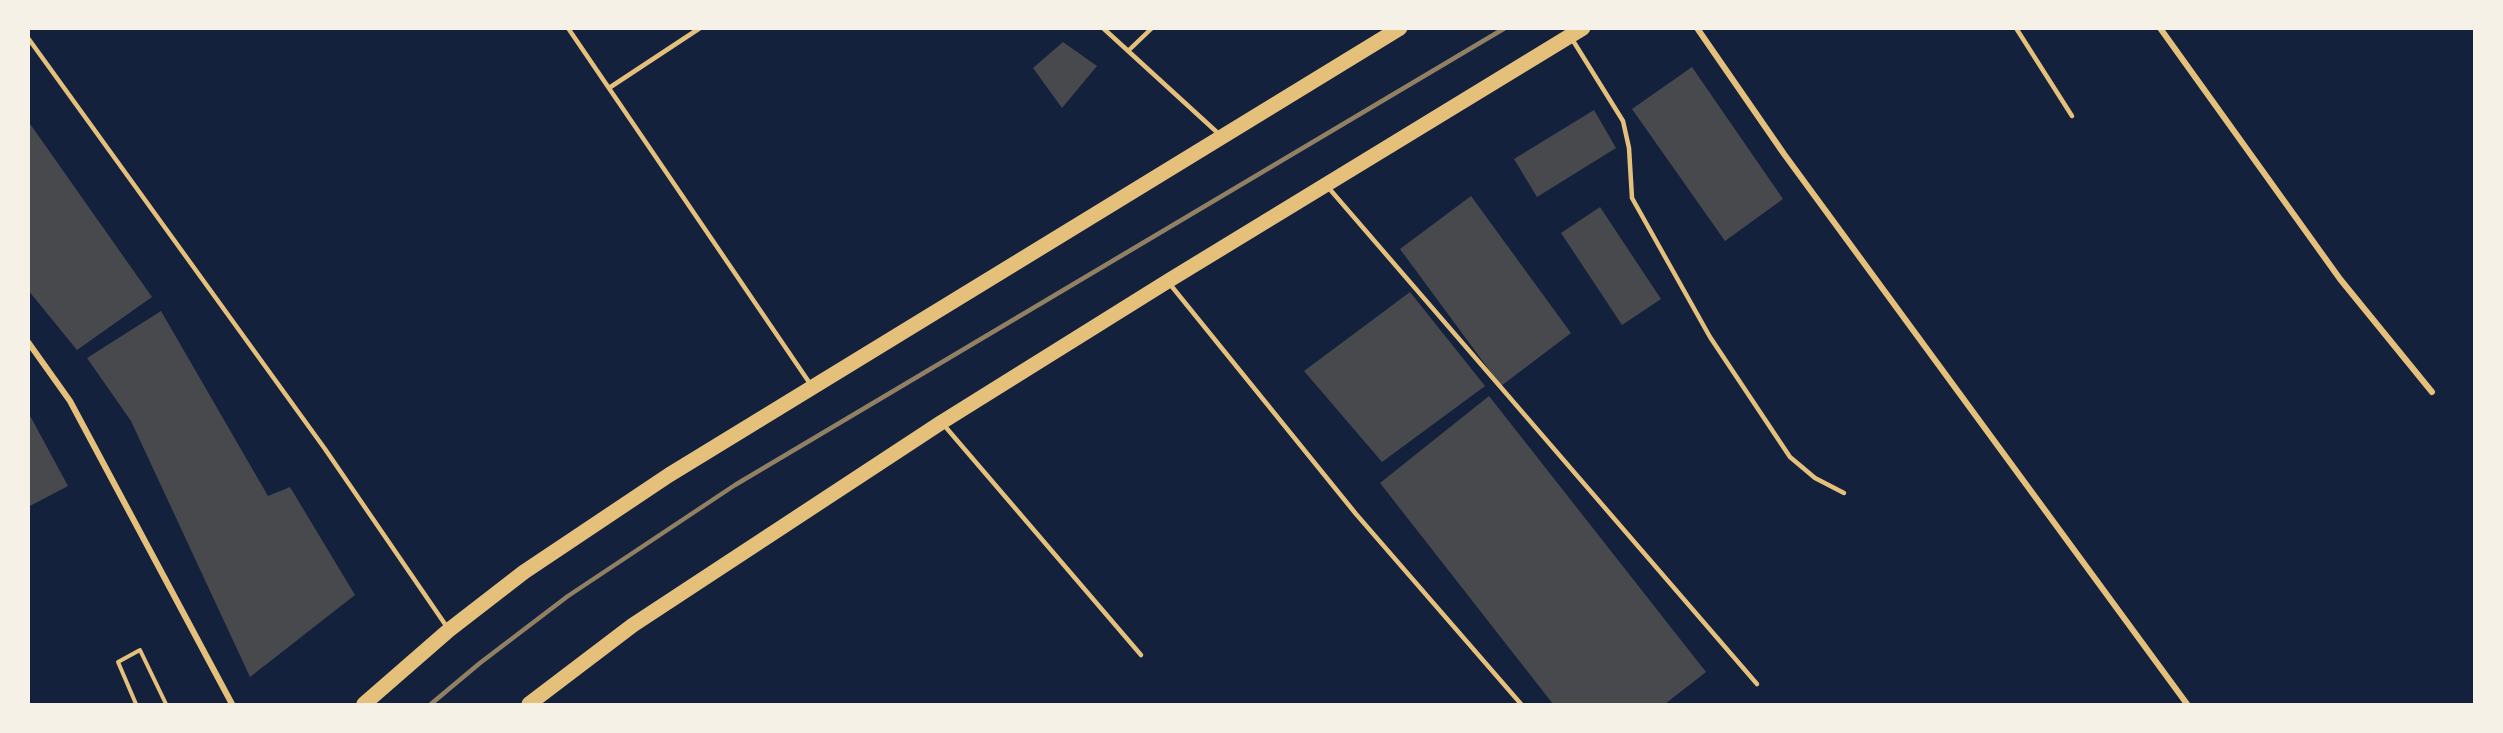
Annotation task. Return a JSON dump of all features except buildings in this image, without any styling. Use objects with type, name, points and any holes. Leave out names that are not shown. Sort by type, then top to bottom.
[{"type":"main road","points":[[364,705],[449,630],[524,572],[595,524],[1400,28]]},
{"type":"main road","points":[[529,705],[633,625],[942,422],[1168,281],[1577,32]]},
{"type":"street","points":[[1697,28],[1784,154],[2187,705]]},
{"type":"street","points":[[2160,28],[2340,279],[2432,392]]},
{"type":"street","points":[[28,342],[76,411],[231,705]]},
{"type":"lane","points":[[568,28],[813,388]]},
{"type":"lane","points":[[609,88],[700,28]]},
{"type":"lane","points":[[1103,28],[1222,137]]},
{"type":"lane","points":[[1128,51],[1152,28]]},
{"type":"lane","points":[[2016,28],[2072,116]]},
{"type":"lane","points":[[1577,32],[1623,121],[1629,148],[1632,198],[1710,338],[1790,457],[1815,478],[1844,493]]},
{"type":"lane","points":[[28,38],[325,449],[449,630]]},
{"type":"lane","points":[[1326,184],[1757,684]]},
{"type":"lane","points":[[1168,281],[1356,514],[1521,705]]},
{"type":"lane","points":[[942,422],[1141,655]]},
{"type":"path","points":[[136,705],[118,662],[140,650],[166,705]]},
{"type":"railway","points":[[431,704],[480,663],[568,596],[735,485],[1505,28]]}]
